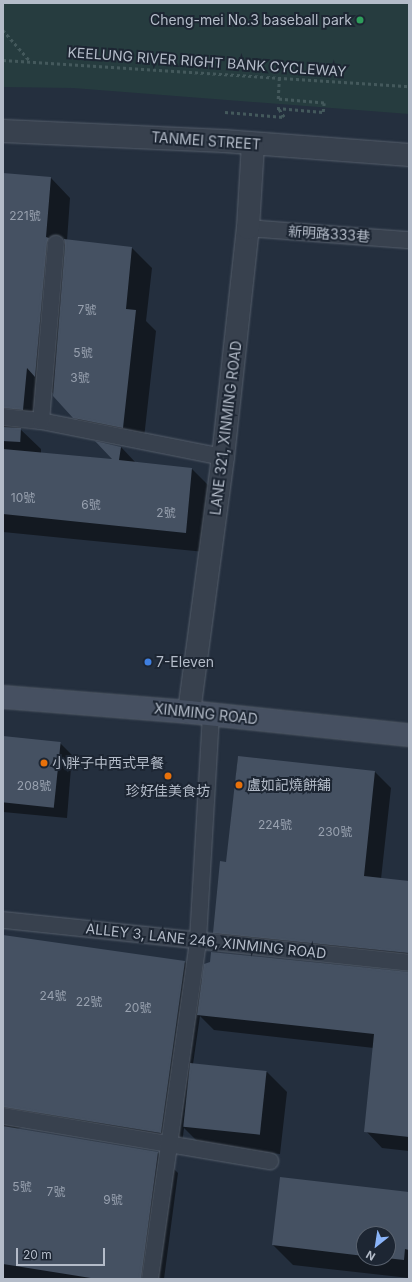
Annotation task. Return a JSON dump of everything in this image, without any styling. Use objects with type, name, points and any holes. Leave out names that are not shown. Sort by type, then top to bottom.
[{"type":"street","name":"TANMEI STREET","points":[[3,131],[224,141],[409,155]]},
{"type":"street","name":"LANE 321, XINMING ROAD","points":[[189,712],[224,457],[248,228],[253,144]]},
{"type":"street","name":"XINMING ROAD","points":[[3,697],[211,714],[409,735]]},
{"type":"lane","name":"新明路333巷","points":[[248,228],[409,240]]},
{"type":"lane","points":[[41,421],[56,244]]},
{"type":"lane","points":[[3,417],[41,421],[224,457]]},
{"type":"lane","points":[[150,1279],[198,940],[211,714]]},
{"type":"lane","name":"ALLEY 3, LANE 246, XINMING ROAD","points":[[3,920],[409,962]]},
{"type":"lane","points":[[3,1116],[270,1161]]},
{"type":"path","points":[[3,30],[29,60]]},
{"type":"path","name":"KEELUNG RIVER RIGHT BANK CYCLEWAY","points":[[3,60],[29,60],[409,86]]},
{"type":"path","points":[[225,112],[284,117],[277,108],[323,112],[324,103],[278,99],[279,77]]},
{"type":"green space","points":[[3,3],[409,3],[409,114],[73,88],[3,87]]},
{"type":"building","points":[[3,173],[51,177],[46,237],[49,238],[47,243],[35,377],[27,368],[23,410],[3,408]]},
{"type":"building","points":[[64,239],[132,247],[126,309],[136,310],[123,428],[73,418],[53,396],[65,245]]},
{"type":"building","points":[[3,427],[21,428],[20,442],[3,441]]},
{"type":"building","points":[[95,441],[121,447],[119,460],[192,468],[186,533],[3,514],[3,449],[112,459]]},
{"type":"building","points":[[3,736],[61,742],[54,808],[3,802]]},
{"type":"building","points":[[238,756],[375,771],[364,876],[409,881],[409,953],[213,933],[220,861],[226,862]]},
{"type":"building","points":[[3,935],[185,961],[161,1133],[3,1107]]},
{"type":"building","points":[[211,952],[409,972],[409,1137],[364,1132],[374,1034],[197,1015],[204,964],[210,962]]},
{"type":"building","points":[[190,1063],[267,1071],[260,1135],[183,1127]]},
{"type":"building","points":[[3,1126],[158,1152],[141,1279],[97,1279],[3,1264]]},
{"type":"building","points":[[280,1177],[409,1192],[409,1250],[405,1249],[404,1260],[396,1259],[396,1226],[356,1226],[356,1255],[272,1245]]},
{"type":"place","name":"Cheng-mei No.3 baseball park","points":[[360,20]]},
{"type":"place","name":"7-Eleven","points":[[148,662]]},
{"type":"place","name":"小胖子中西式早餐","points":[[44,763]]},
{"type":"place","name":"珍好佳美食坊","points":[[168,776]]},
{"type":"place","name":"盧如記燒餅舖","points":[[239,785]]}]
